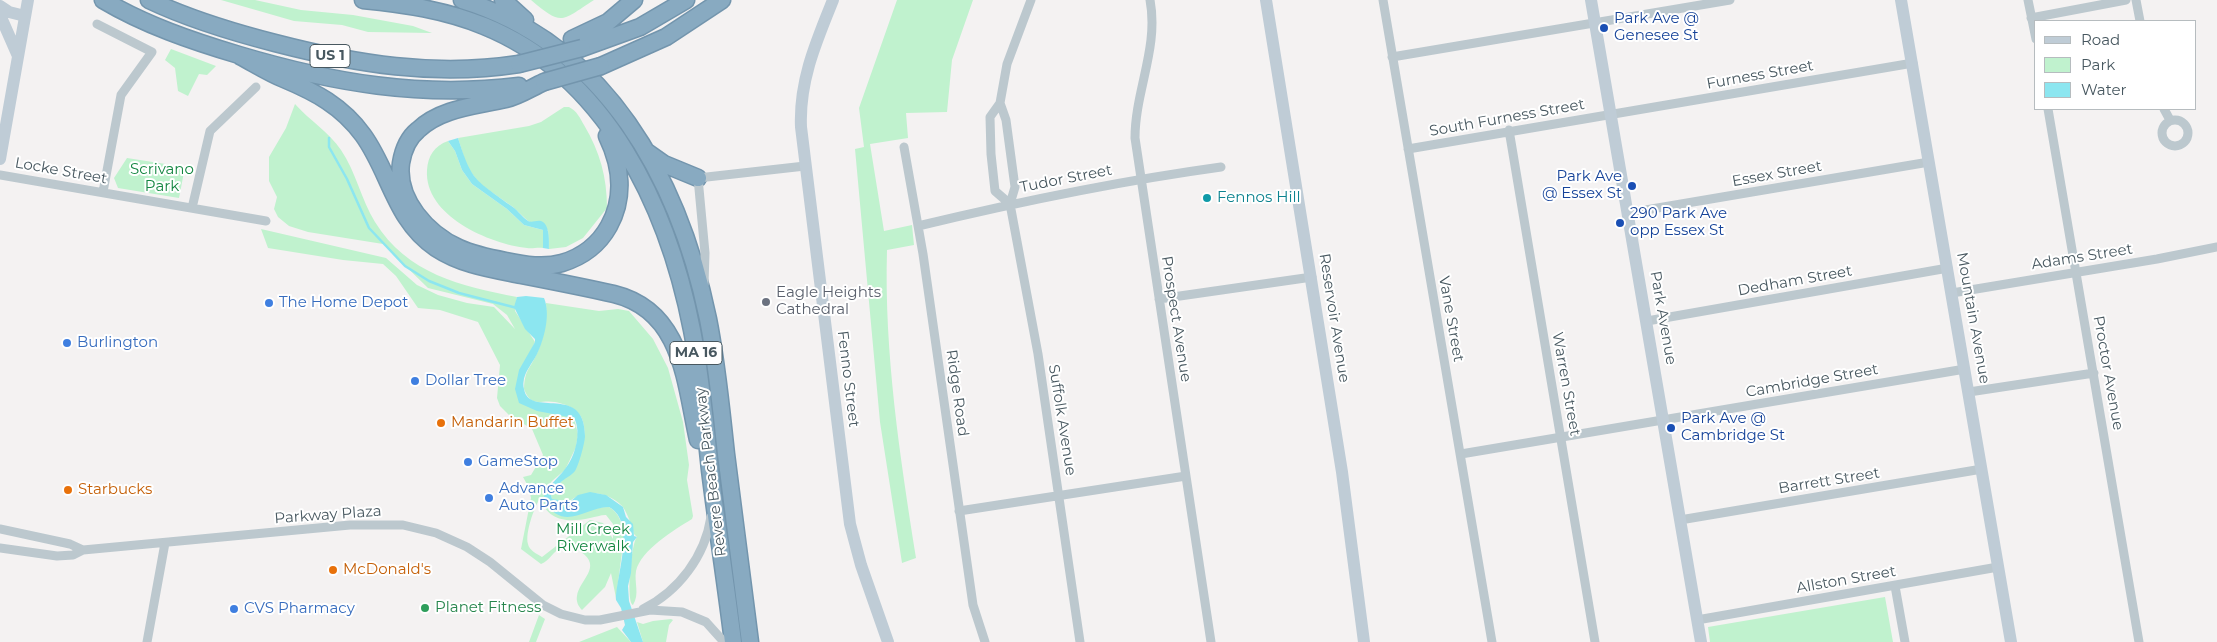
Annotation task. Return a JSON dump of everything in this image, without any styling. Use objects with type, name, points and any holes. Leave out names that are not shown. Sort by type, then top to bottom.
[{"type":"highway","name":"US 1","points":[[103,0],[168,32],[240,56],[334,79],[409,90],[477,91],[544,82],[601,66],[666,37],[722,0]]},
{"type":"highway","name":"US 1","points":[[149,0],[184,15],[248,36],[366,63],[449,70],[519,64],[577,43],[640,27],[686,0]]},
{"type":"highway","name":"Revere Beach Parkway","points":[[363,0],[436,11],[484,26],[533,52],[580,91],[602,116],[629,158],[653,204],[674,258],[687,307],[696,349],[733,642]]},
{"type":"highway","name":"Revere Beach Parkway","points":[[462,0],[509,19],[549,42],[598,85],[622,114],[644,149],[677,216],[702,294],[714,359],[751,642]]},
{"type":"highway","points":[[503,0],[549,42]]},
{"type":"highway","points":[[577,43],[608,22],[634,0]]},
{"type":"highway","points":[[240,56],[283,79],[316,93],[347,116],[363,135],[376,155],[405,217],[419,234],[435,248],[474,266],[623,296],[636,301],[655,314],[669,333],[676,349],[698,443],[713,494]]},
{"type":"highway","points":[[544,82],[508,98],[460,109],[440,116],[420,128],[409,140],[401,169],[406,196],[427,225],[450,243],[478,255],[538,266],[562,263],[573,259],[600,239],[616,209],[619,175],[608,137],[580,91]]},
{"type":"highway","points":[[644,149],[664,164],[698,178]]},
{"type":"street","points":[[0,159],[28,0]]},
{"type":"street","name":"Fenno Street","points":[[833,0],[809,60],[802,91],[801,127],[850,524],[861,565],[888,642]]},
{"type":"street","name":"Suffolk Avenue","points":[[1010,204],[995,191],[990,117],[1000,103],[1007,64],[1031,0]]},
{"type":"street","name":"Prospect Avenue","points":[[1150,0],[1152,30],[1149,64],[1135,117],[1135,138],[1211,642]]},
{"type":"street","name":"Reservoir Avenue","points":[[1266,0],[1342,472],[1364,642]]},
{"type":"street","name":"Vane Street","points":[[1383,0],[1492,642]]},
{"type":"street","name":"Park Avenue","points":[[1591,0],[1701,642]]},
{"type":"street","points":[[1392,57],[1730,0]]},
{"type":"street","name":"Mountain Avenue","points":[[1902,0],[2011,642]]},
{"type":"street","points":[[2028,0],[2034,31]]},
{"type":"street","points":[[2031,18],[2126,0]]},
{"type":"street","points":[[2136,0],[2140,20]]},
{"type":"street","points":[[0,6],[9,12],[26,16]]},
{"type":"street","points":[[0,15],[18,57]]},
{"type":"street","points":[[97,24],[152,52],[121,95],[103,192]]},
{"type":"street","name":"Furness Street","points":[[1611,114],[1913,63]]},
{"type":"street","points":[[192,208],[210,131],[256,87]]},
{"type":"street","name":"Suffolk Avenue","points":[[1000,103],[1006,120],[1015,187],[1010,204],[1038,354],[1080,642]]},
{"type":"street","name":"Proctor Avenue","points":[[2048,110],[2139,642]]},
{"type":"street","points":[[2165,110],[2170,120]]},
{"type":"street","name":"South Furness Street","points":[[1408,149],[1509,130],[1611,114]]},
{"type":"street","name":"Warren Street","points":[[1509,130],[1595,642]]},
{"type":"street","name":"Ridge Road","points":[[904,147],[918,226],[973,605],[985,642]]},
{"type":"street","name":"Essex Street","points":[[1628,213],[1929,162]]},
{"type":"street","points":[[702,294],[705,253],[698,178],[805,166]]},
{"type":"street","name":"Tudor Street","points":[[918,226],[1010,204],[1141,178],[1221,167]]},
{"type":"street","name":"Locke Street","points":[[0,175],[266,220]]},
{"type":"street","name":"Adams Street","points":[[1952,293],[2158,260],[2217,247]]},
{"type":"street","name":"Dedham Street","points":[[1647,321],[1948,268]]},
{"type":"street","points":[[1159,299],[1312,278]]},
{"type":"street","name":"Cambridge Street","points":[[1461,454],[1965,369]]},
{"type":"street","points":[[1969,392],[2094,373]]},
{"type":"street","name":"Barrett Street","points":[[1680,520],[1982,469]]},
{"type":"street","points":[[959,511],[1186,476]]},
{"type":"street","points":[[638,612],[666,594],[697,559],[708,532],[713,494]]},
{"type":"street","name":"Parkway Plaza","points":[[0,548],[57,556],[70,555],[83,550],[350,525],[403,525],[431,531],[467,547],[555,611],[593,620],[619,617],[638,612]]},
{"type":"street","name":"Parkway Plaza","points":[[0,529],[67,543],[83,550]]},
{"type":"street","points":[[147,642],[165,543]]},
{"type":"street","name":"Allston Street","points":[[1697,620],[1998,567]]},
{"type":"street","points":[[1895,586],[1905,642]]},
{"type":"street","points":[[638,612],[674,611],[696,616],[711,626],[724,642]]},
{"type":"green space","points":[[221,0],[255,0],[301,10],[353,15],[413,26],[432,33],[368,32],[342,25],[294,21]]},
{"type":"green space","points":[[531,0],[594,0],[575,13],[562,18],[550,14]]},
{"type":"green space","points":[[897,0],[973,0],[952,60],[947,112],[906,113],[908,138],[870,144],[884,231],[912,225],[914,245],[887,250],[888,327],[894,404],[916,558],[902,563],[880,422],[855,149],[864,147],[859,108]]},
{"type":"green space","points":[[171,49],[216,66],[207,75],[199,74],[188,96],[178,91],[175,68],[165,60]]},
{"type":"green space","name":"Mill Creek Riverwalk","points":[[295,104],[331,137],[346,158],[375,222],[388,240],[419,266],[456,282],[517,297],[515,311],[535,342],[528,357],[520,399],[574,418],[578,434],[576,447],[565,470],[545,490],[549,509],[609,507],[616,513],[622,524],[624,537],[616,598],[611,573],[605,587],[582,610],[579,607],[577,598],[579,590],[588,574],[590,563],[581,552],[565,547],[556,551],[547,561],[541,564],[521,549],[531,498],[529,488],[523,477],[531,475],[543,455],[532,429],[509,415],[500,406],[497,398],[500,365],[478,322],[440,310],[418,308],[396,276],[383,264],[343,260],[268,248],[261,229],[386,258],[417,285],[438,295],[467,303],[494,307],[515,329],[507,315],[493,304],[428,288],[383,244],[308,232],[289,226],[278,217],[274,209],[277,197],[269,181],[269,157],[286,128]],"holes":[[[540,498],[553,516],[566,520],[582,520],[606,515],[613,524],[613,539],[603,523],[590,520],[542,557],[530,548],[527,539],[535,508]]]},
{"type":"green space","points":[[564,107],[569,107],[576,113],[590,135],[602,165],[606,186],[607,208],[583,238],[566,247],[549,249],[548,230],[528,221],[513,207],[480,184],[467,167],[458,138],[529,126],[541,122]]},
{"type":"green space","points":[[448,141],[455,151],[462,170],[472,184],[507,209],[524,225],[543,230],[543,248],[512,245],[478,234],[448,214],[436,201],[429,186],[428,165],[430,156],[435,149]]},
{"type":"green space","name":"Scrivano Park","points":[[127,158],[185,167],[179,198],[118,188],[114,178]]},
{"type":"green space","points":[[546,303],[599,311],[618,309],[629,311],[653,339],[668,368],[683,422],[689,465],[687,480],[693,516],[692,519],[659,541],[639,563],[636,571],[636,597],[633,605],[630,594],[630,572],[637,537],[634,534],[624,508],[608,497],[593,493],[577,497],[564,507],[561,501],[552,499],[551,495],[570,471],[580,454],[583,446],[584,426],[581,416],[574,409],[550,401],[533,401],[524,389],[527,373],[543,335]]},
{"type":"green space","points":[[1885,597],[1893,642],[1710,642],[1708,627]]},
{"type":"green space","points":[[539,615],[545,619],[536,642],[529,642]]},
{"type":"green space","points":[[673,620],[669,625],[666,642],[643,642],[637,622],[643,624]]},
{"type":"green space","points":[[617,627],[631,642],[579,642]]},
{"type":"water","points":[[458,138],[471,172],[482,184],[528,221],[541,221],[544,223],[548,233],[549,249],[543,248],[543,230],[524,225],[507,209],[472,184],[462,170],[455,151],[448,141]]},
{"type":"water","points":[[517,297],[544,298],[547,319],[540,348],[525,375],[524,389],[528,397],[536,401],[567,405],[576,410],[583,420],[585,436],[577,468],[557,486],[551,495],[552,499],[559,500],[564,507],[578,495],[590,492],[606,495],[623,507],[626,517],[633,524],[634,536],[637,537],[633,542],[631,573],[628,586],[629,601],[643,642],[631,642],[622,630],[625,625],[621,608],[616,600],[624,537],[622,524],[617,514],[609,507],[566,517],[551,510],[543,500],[549,487],[572,458],[577,430],[574,418],[537,411],[519,403],[515,389],[519,370],[535,342],[535,339],[525,329],[514,307]]},
{"type":"waterway","points":[[329,138],[329,147],[347,179],[369,228],[405,266],[429,281],[459,293],[517,308]]},
{"type":"place","name":"Park Ave @ Genesee St","points":[[1604,28]]},
{"type":"place","name":"Park Ave @ Essex St","points":[[1632,186]]},
{"type":"place","name":"Fennos Hill","points":[[1207,198]]},
{"type":"place","name":"290 Park Ave opp Essex St","points":[[1620,223]]},
{"type":"place","name":"Eagle Heights Cathedral","points":[[766,302]]},
{"type":"place","name":"The Home Depot","points":[[269,303]]},
{"type":"place","name":"Burlington","points":[[67,343]]},
{"type":"place","name":"Dollar Tree","points":[[415,381]]},
{"type":"place","name":"Mandarin Buffet","points":[[441,423]]},
{"type":"place","name":"Park Ave @ Cambridge St","points":[[1671,428]]},
{"type":"place","name":"GameStop","points":[[468,462]]},
{"type":"place","name":"Starbucks","points":[[68,490]]},
{"type":"place","name":"Advance Auto Parts","points":[[489,498]]},
{"type":"place","name":"McDonald's","points":[[333,570]]},
{"type":"place","name":"Planet Fitness","points":[[425,608]]},
{"type":"place","name":"CVS Pharmacy","points":[[234,609]]}]
